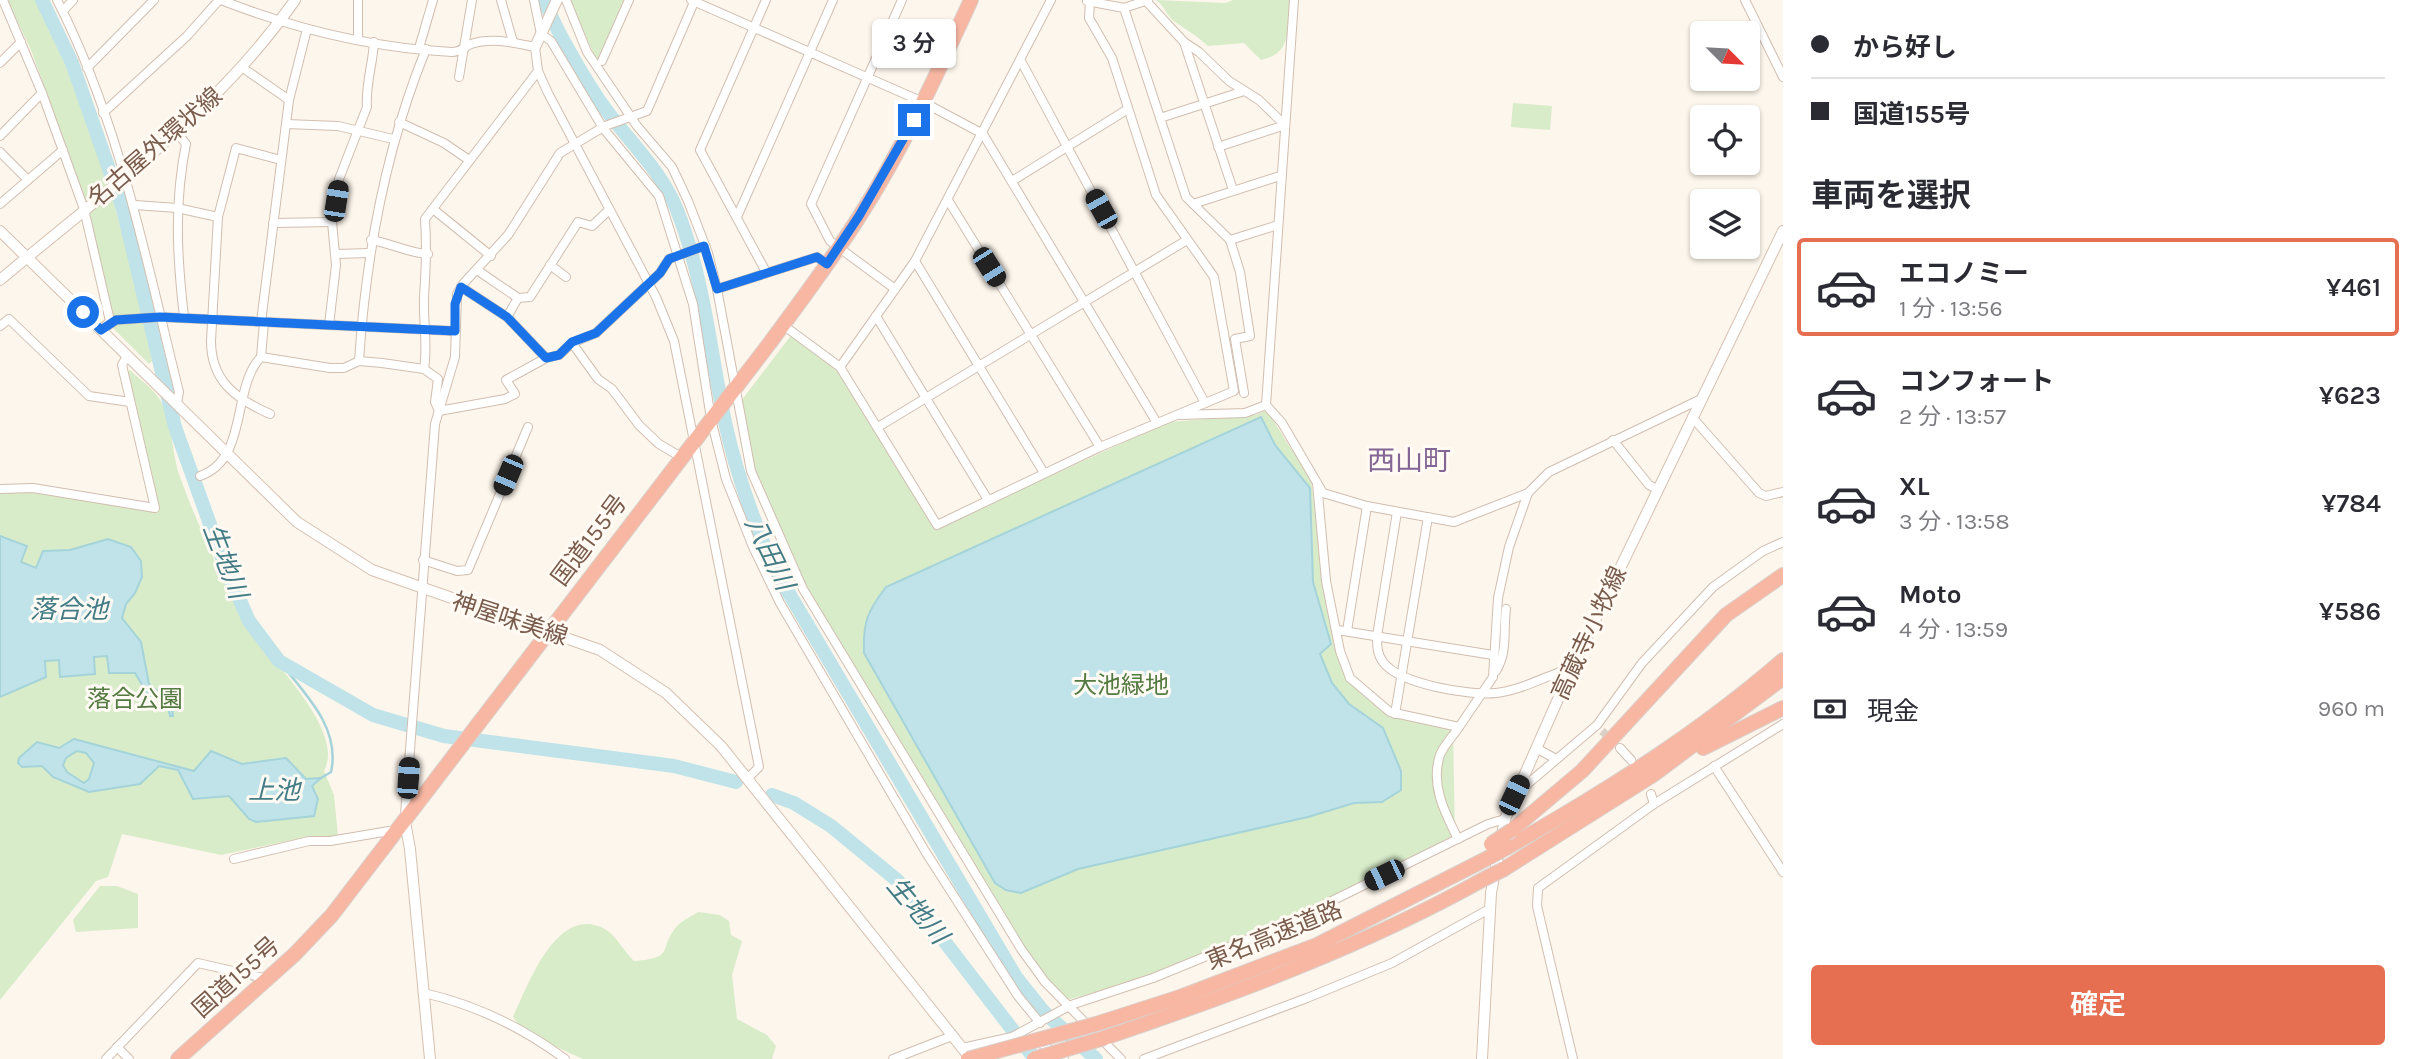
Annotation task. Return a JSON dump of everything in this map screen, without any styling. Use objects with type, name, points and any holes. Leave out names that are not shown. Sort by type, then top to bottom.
[{"type":"highway","name":"国道155号","points":[[178,1059],[268,979],[332,915],[783,325],[838,248],[883,178],[923,102],[971,0]]},
{"type":"highway","points":[[1489,851],[1508,825],[1581,771],[1726,615],[1783,575]]},
{"type":"highway","points":[[1489,851],[1508,847],[1646,764],[1710,719],[1783,660]]},
{"type":"highway","name":"東名高速道路","points":[[1034,1059],[1185,1011],[1321,958],[1504,869],[1653,775],[1783,678]]},
{"type":"highway","points":[[1653,775],[1783,708]]},
{"type":"highway","name":"東名高速道路","points":[[967,1055],[1096,1024],[1267,965],[1489,851]]},
{"type":"main road","name":"名古屋外環状線","points":[[0,280],[176,131],[243,68],[295,0]]},
{"type":"main road","points":[[536,47],[557,0]]},
{"type":"main road","name":"神屋味美線","points":[[0,231],[297,522],[323,541],[372,570],[421,590],[600,650],[666,693],[702,724],[967,1055]]},
{"type":"main road","name":"高蔵寺小牧線","points":[[1482,1059],[1490,908],[1514,795],[1699,400],[1783,231]]},
{"type":"main road","points":[[402,826],[430,1059]]},
{"type":"street","points":[[3,0],[42,93],[84,209],[110,321],[101,330]]},
{"type":"street","points":[[57,0],[87,68],[121,178],[135,205],[156,317],[178,392],[177,403]]},
{"type":"street","points":[[63,11],[73,0]]},
{"type":"street","points":[[87,68],[154,0]]},
{"type":"street","points":[[103,113],[187,36],[220,0],[279,23],[374,42],[456,52],[465,49],[469,44],[513,42],[536,47],[538,71],[649,284],[674,341],[759,767],[747,779]]},
{"type":"street","points":[[358,0],[358,39]]},
{"type":"street","points":[[359,361],[371,240],[393,139],[422,48],[433,0]]},
{"type":"street","points":[[459,77],[472,0]]},
{"type":"street","points":[[500,0],[513,42]]},
{"type":"street","points":[[534,0],[541,34],[551,41],[604,127],[659,196],[693,303],[711,419],[734,502],[780,603],[925,851],[1018,996],[1040,1023]]},
{"type":"street","points":[[566,0],[587,52],[629,116],[672,167],[704,246],[717,289],[751,471],[803,589],[1021,950],[1045,982],[1071,1005],[1121,1059]]},
{"type":"street","points":[[602,61],[629,0]]},
{"type":"street","points":[[234,859],[309,841],[330,841],[402,826],[435,424],[455,357],[455,304],[461,287],[492,256],[560,153],[604,127],[647,111],[694,0],[923,102],[983,134],[1157,422]]},
{"type":"street","points":[[766,0],[700,150],[766,272]]},
{"type":"street","points":[[737,218],[833,0]]},
{"type":"street","points":[[895,289],[830,241],[811,204],[902,0]]},
{"type":"street","points":[[840,367],[915,261],[1051,0]]},
{"type":"street","points":[[1294,0],[1266,405],[1282,423],[1323,493],[1367,506],[1454,522],[1528,493],[1549,472],[1699,400]]},
{"type":"street","points":[[1745,0],[1783,76]]},
{"type":"street","points":[[783,325],[840,367],[937,525],[1044,472],[1234,391],[1214,277],[1156,195],[1112,58],[1089,18],[1088,1],[1124,8],[1147,1],[1184,43],[1259,100],[1285,125]]},
{"type":"street","points":[[1124,8],[1186,198],[1230,240],[1240,272],[1251,336],[1235,339],[1244,393]]},
{"type":"street","points":[[200,476],[214,470],[228,452],[252,367],[261,357],[273,223],[289,100],[307,29]]},
{"type":"street","points":[[0,63],[21,41]]},
{"type":"street","points":[[329,325],[336,254],[332,222],[339,179],[367,107],[366,94],[372,73],[374,42]]},
{"type":"street","points":[[1184,43],[1233,190]]},
{"type":"street","points":[[1021,61],[1205,403]]},
{"type":"street","points":[[243,68],[289,100]]},
{"type":"street","points":[[424,369],[428,330],[424,299],[428,254],[425,219],[538,71]]},
{"type":"street","points":[[1160,118],[1244,91]]},
{"type":"street","points":[[0,136],[42,93]]},
{"type":"street","points":[[1012,181],[1128,109]]},
{"type":"street","points":[[399,122],[444,143],[469,160]]},
{"type":"street","points":[[286,124],[326,125],[393,139]]},
{"type":"street","points":[[1218,146],[1285,125]]},
{"type":"street","points":[[176,131],[187,144],[177,208],[177,262],[184,317]]},
{"type":"street","points":[[270,414],[244,403],[216,374],[211,357],[212,319],[218,218],[236,148],[281,160]]},
{"type":"street","points":[[0,204],[63,150]]},
{"type":"street","points":[[0,152],[28,180]]},
{"type":"street","points":[[1193,204],[1280,176]]},
{"type":"street","points":[[947,200],[1100,447]]},
{"type":"street","points":[[135,205],[177,208],[218,218]]},
{"type":"street","points":[[433,209],[492,256]]},
{"type":"street","points":[[477,270],[517,298],[530,297],[578,222],[592,226],[609,210]]},
{"type":"street","points":[[273,223],[332,222]]},
{"type":"street","points":[[1230,240],[1278,225]]},
{"type":"street","points":[[371,240],[389,243],[413,253],[428,254]]},
{"type":"street","points":[[877,428],[1188,240]]},
{"type":"street","points":[[439,411],[505,399],[515,394],[506,380],[546,358],[559,355],[572,342],[596,333],[678,253],[704,246]]},
{"type":"street","points":[[336,254],[370,253]]},
{"type":"street","points":[[717,289],[817,257],[827,264]]},
{"type":"street","points":[[915,261],[1044,472]]},
{"type":"street","points":[[550,265],[566,278]]},
{"type":"street","points":[[461,287],[507,317],[546,358]]},
{"type":"street","points":[[507,317],[517,298]]},
{"type":"street","points":[[876,316],[988,500]]},
{"type":"street","points":[[101,330],[116,320],[184,317],[455,331]]},
{"type":"street","points":[[0,326],[9,319],[89,396],[130,402]]},
{"type":"street","points":[[572,342],[598,379],[612,389],[639,425],[659,444],[681,457]]},
{"type":"street","points":[[261,357],[330,368],[344,368],[359,361],[424,369],[438,379],[435,402],[439,411]]},
{"type":"street","points":[[0,489],[33,488],[155,508],[122,365],[132,360]]},
{"type":"street","points":[[1178,414],[1245,413],[1266,405]]},
{"type":"street","points":[[1692,417],[1759,493],[1766,496],[1783,492]]},
{"type":"street","points":[[423,560],[457,571],[467,570],[528,427]]},
{"type":"street","points":[[1613,440],[1649,485],[1657,489]]},
{"type":"street","points":[[1317,483],[1326,581],[1342,659],[1350,678],[1395,714],[1459,727]]},
{"type":"street","points":[[1493,677],[1498,598],[1509,547],[1528,493]]},
{"type":"street","points":[[1347,631],[1367,506]]},
{"type":"street","points":[[1397,512],[1377,636],[1378,652],[1383,663],[1402,675],[1436,687],[1484,693],[1497,693],[1563,671],[1570,672]]},
{"type":"street","points":[[1395,714],[1428,517]]},
{"type":"street","points":[[1514,795],[1600,728],[1642,663],[1682,617],[1740,566],[1783,542]]},
{"type":"street","points":[[1458,839],[1439,800],[1438,767],[1442,751],[1484,693],[1502,662],[1506,609]]},
{"type":"street","points":[[1337,629],[1493,655]]},
{"type":"street","points":[[1573,1059],[1537,906],[1538,888],[1654,804],[1783,724]]},
{"type":"street","points":[[1535,748],[1556,760]]},
{"type":"street","points":[[1620,748],[1631,760]]},
{"type":"street","points":[[1714,766],[1783,872]]},
{"type":"street","points":[[1651,794],[1654,804]]},
{"type":"street","points":[[967,1055],[1027,1031],[1071,1005],[1153,978],[1284,924],[1458,839],[1508,825]]},
{"type":"street","points":[[1144,1059],[1307,999],[1392,962],[1490,908]]},
{"type":"street","points":[[106,1059],[198,962],[268,979]]},
{"type":"street","points":[[424,993],[471,1006],[517,1027],[565,1059]]},
{"type":"street","points":[[1027,1031],[1063,1059]]},
{"type":"street","points":[[893,1059],[952,1036]]},
{"type":"street","points":[[117,1047],[129,1059]]},
{"type":"green space","points":[[7,0],[36,0],[75,87],[119,222],[152,361],[149,364],[113,328],[84,196],[31,50]]},
{"type":"green space","points":[[570,0],[628,0],[599,66]]},
{"type":"green space","points":[[1156,0],[1226,3],[1233,0],[1291,0],[1284,45],[1272,57],[1261,60],[1244,43],[1208,46],[1172,20]]},
{"type":"green space","points":[[1513,103],[1552,106],[1550,130],[1511,127]]},
{"type":"green space","name":"大池緑地","points":[[792,334],[841,375],[935,529],[1168,422],[1256,415],[1267,410],[1291,449],[1310,471],[1324,581],[1349,679],[1388,714],[1453,728],[1455,837],[1216,950],[1117,986],[1066,1000],[1046,980],[1023,948],[807,590],[753,470],[741,401]]},
{"type":"green space","name":"落合公園","points":[[130,370],[154,392],[164,408],[180,477],[209,549],[243,618],[300,693],[324,734],[328,754],[324,771],[334,795],[338,836],[307,837],[221,855],[122,834],[108,877],[96,881],[0,1000],[0,493],[28,492],[158,512],[126,372]]},
{"type":"green space","points":[[100,886],[117,886],[138,894],[138,928],[76,932],[73,920]]},
{"type":"green space","points":[[698,912],[720,915],[729,921],[731,935],[742,941],[732,975],[737,1019],[767,1035],[776,1046],[772,1059],[583,1059],[541,1040],[520,1027],[513,1017],[547,951],[572,927],[588,924],[605,929],[634,961],[662,954],[678,925]]},
{"type":"water","name":"大池緑地","points":[[1261,417],[1275,445],[1310,488],[1313,582],[1331,644],[1320,654],[1332,683],[1349,704],[1383,728],[1401,771],[1401,790],[1382,802],[1354,803],[1308,817],[1078,869],[1021,893],[1006,890],[995,883],[864,653],[864,633],[870,611],[886,587]]},
{"type":"water","name":"落合池","points":[[0,536],[27,546],[21,562],[36,568],[43,551],[70,550],[108,539],[131,547],[141,561],[142,577],[135,593],[126,604],[122,618],[141,642],[149,684],[172,703],[173,716],[170,716],[168,707],[147,693],[135,673],[109,673],[107,656],[94,657],[95,674],[60,677],[59,660],[45,661],[46,677],[0,697]]},
{"type":"water","name":"上池","points":[[74,739],[194,771],[211,751],[242,764],[286,758],[306,779],[321,778],[312,786],[318,799],[314,816],[256,822],[249,819],[229,796],[193,799],[178,770],[159,766],[140,784],[89,792],[53,777],[42,766],[22,767],[18,763],[19,758],[37,742],[59,748]],"holes":[[[77,751],[86,753],[94,763],[89,779],[84,783],[67,772],[63,765],[66,758]]]},
{"type":"waterway","name":"生地川","points":[[42,0],[72,63],[123,209],[175,427],[225,566],[249,621],[279,661],[373,715],[444,736],[674,766],[736,782]]},
{"type":"waterway","name":"八田川","points":[[545,0],[564,42],[594,92],[656,172],[677,210],[700,288],[734,460],[774,568],[1016,977],[1044,1012],[1096,1059]]},
{"type":"waterway","points":[[279,661],[309,698],[326,726],[333,756],[331,772],[321,778]]},
{"type":"waterway","name":"生地川","points":[[772,795],[794,803],[831,826],[898,881],[1035,1059]]},
{"type":"tunnel","points":[[1602,731],[1613,741]]},
{"type":"district","name":"西山町","points":[[1409,460]]},
{"type":"route","points":[[83,312],[101,330],[116,320],[129,317],[160,317],[455,331],[455,304],[461,287],[477,295],[519,327],[546,358],[559,355],[572,342],[596,333],[634,299],[660,273],[669,259],[677,254],[704,246],[717,289],[817,257],[827,264],[883,178],[914,120]]}]
